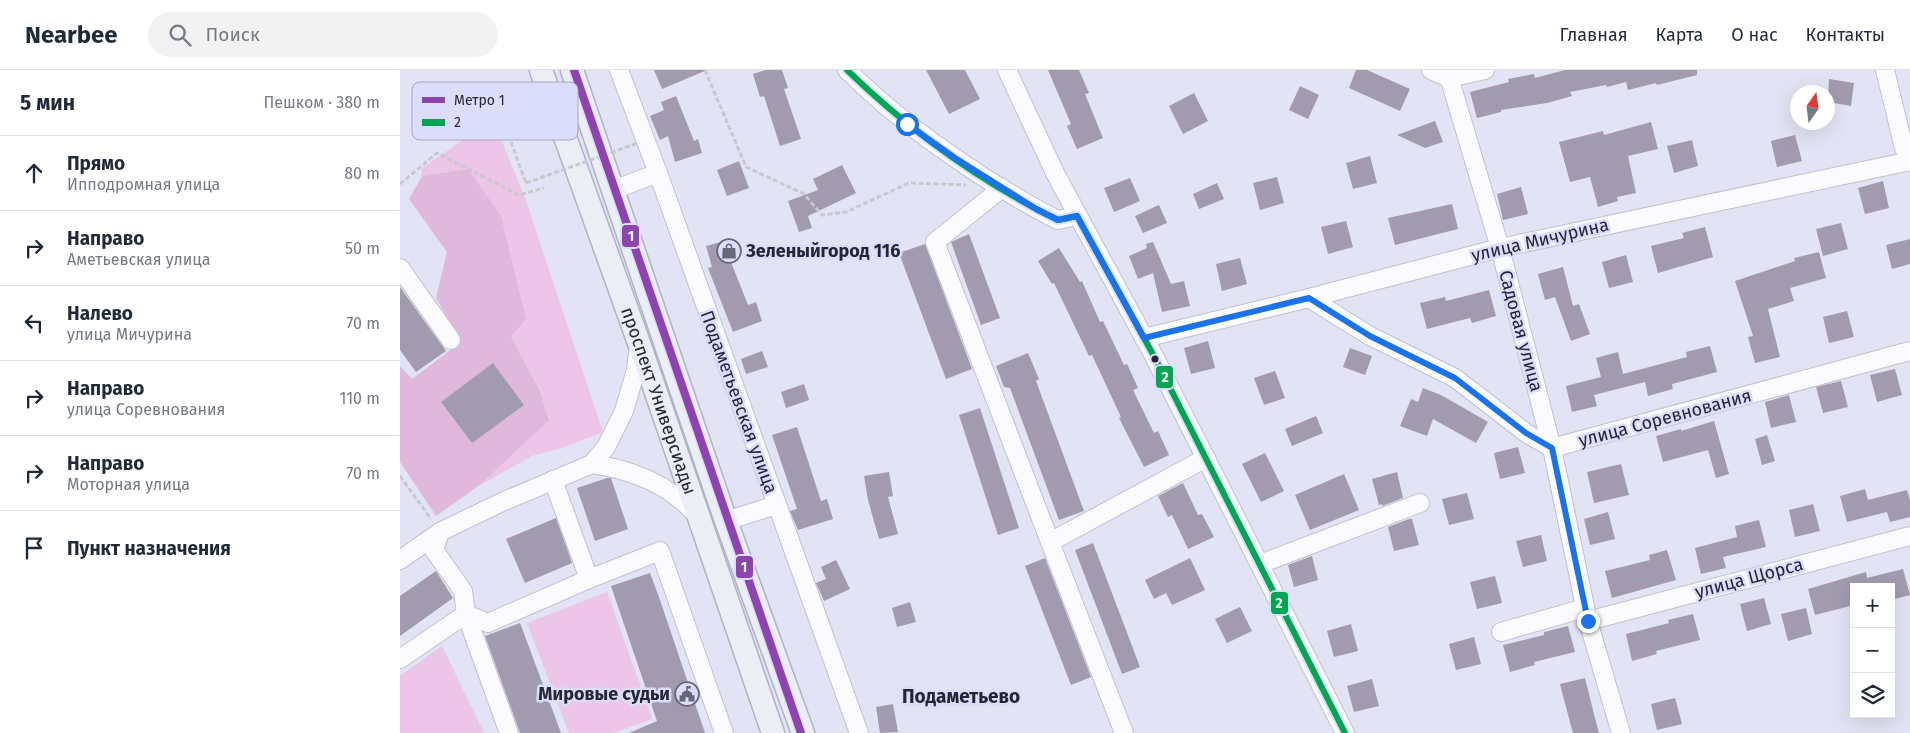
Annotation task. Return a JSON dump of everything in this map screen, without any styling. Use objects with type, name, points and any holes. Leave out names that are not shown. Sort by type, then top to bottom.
[{"type":"main road","name":"проспект Универсиады","points":[[541,70],[545,82]]},
{"type":"main road","name":"проспект Универсиады","points":[[572,70],[576,82]]},
{"type":"main road","name":"проспект Универсиады","points":[[578,88],[726,521],[802,733]]},
{"type":"main road","name":"проспект Универсиады","points":[[566,140],[639,343],[773,733]]},
{"type":"street","name":"Подаметьевская улица","points":[[619,70],[859,733]]},
{"type":"street","points":[[847,70],[907,124],[1002,188],[1058,220],[1077,216]]},
{"type":"street","points":[[1007,70],[1077,216],[1144,338],[1345,733]]},
{"type":"street","points":[[1431,70],[1448,74],[1485,70]]},
{"type":"street","points":[[1885,70],[1904,148],[1910,154]]},
{"type":"street","name":"Садовая улица","points":[[1448,74],[1500,248],[1552,448],[1586,614],[1621,733]]},
{"type":"street","name":"улица Мичурина","points":[[1144,338],[1309,298],[1500,248],[1910,161]]},
{"type":"street","points":[[613,190],[658,174]]},
{"type":"street","points":[[1002,188],[935,242],[1124,733]]},
{"type":"street","points":[[400,268],[451,340]]},
{"type":"street","points":[[1309,298],[1370,336],[1455,378],[1526,433],[1552,448]]},
{"type":"street","points":[[400,560],[440,532],[592,464],[606,447],[624,411],[636,370],[639,343]]},
{"type":"street","name":"улица Соревнования","points":[[1552,448],[1910,352]]},
{"type":"street","points":[[1050,542],[1206,458]]},
{"type":"street","points":[[592,464],[630,472],[650,480],[668,489],[684,501],[697,515]]},
{"type":"street","points":[[553,480],[589,579]]},
{"type":"street","points":[[1260,564],[1420,503]]},
{"type":"street","points":[[726,521],[776,504]]},
{"type":"street","points":[[440,532],[434,550],[463,591],[466,614],[509,733]]},
{"type":"street","name":"улица Щорса","points":[[1502,632],[1586,614],[1910,536]]},
{"type":"street","points":[[466,614],[488,623],[589,579],[660,551],[724,733]]},
{"type":"street","points":[[400,659],[466,614]]},
{"type":"path","points":[[706,70],[746,167],[804,194],[822,215],[846,212],[909,184],[974,186]]},
{"type":"path","points":[[510,140],[526,183],[638,143]]},
{"type":"path","points":[[400,184],[437,153],[519,195],[544,188]]},
{"type":"path","points":[[400,476],[440,532]]},
{"type":"shaded area","points":[[463,140],[502,140],[527,203],[603,432],[565,447],[532,456],[480,485],[549,419],[540,391],[511,337],[468,169],[422,176],[421,169]]},
{"type":"shaded area","points":[[468,169],[501,216],[526,319],[511,337],[540,391],[549,420],[480,485],[436,516],[400,462],[400,366],[412,379],[461,342],[436,298],[447,252],[409,199],[422,176]]},
{"type":"shaded area","points":[[607,592],[652,719],[613,733],[569,733],[527,623]]},
{"type":"shaded area","points":[[442,646],[484,733],[400,733],[400,676]]},
{"type":"building","points":[[654,70],[707,70],[662,89]]},
{"type":"building","points":[[766,70],[782,70],[788,88],[784,89],[801,139],[780,146],[764,96],[760,97],[753,74]]},
{"type":"building","points":[[926,70],[965,70],[980,99],[949,114]]},
{"type":"building","points":[[1048,70],[1079,70],[1089,93],[1085,94],[1103,138],[1077,149],[1067,126],[1071,124]]},
{"type":"building","points":[[1356,70],[1367,70],[1410,89],[1400,111],[1349,88]]},
{"type":"building","points":[[1565,70],[1697,70],[1697,75],[1628,90],[1626,82],[1607,87],[1606,85],[1570,92],[1572,96],[1547,103],[1501,110],[1501,112],[1477,118],[1470,92],[1509,82],[1508,79],[1534,74],[1535,78]]},
{"type":"building","points":[[1829,79],[1854,83],[1851,106],[1835,103],[1835,85],[1829,85]]},
{"type":"building","points":[[1300,86],[1319,95],[1308,119],[1289,110]]},
{"type":"building","points":[[1194,93],[1208,121],[1183,134],[1169,106]]},
{"type":"building","points":[[676,96],[694,141],[698,139],[702,153],[675,162],[668,136],[660,140],[650,116],[664,110],[661,102]]},
{"type":"building","points":[[1435,121],[1443,142],[1425,148],[1397,135]]},
{"type":"building","points":[[1651,122],[1658,149],[1628,156],[1636,193],[1617,197],[1618,201],[1598,207],[1590,177],[1570,182],[1559,142],[1603,131],[1604,135]]},
{"type":"building","points":[[1795,135],[1802,161],[1777,167],[1771,141]]},
{"type":"building","points":[[1692,140],[1698,166],[1674,173],[1667,146]]},
{"type":"building","points":[[1370,156],[1377,183],[1353,189],[1346,163]]},
{"type":"building","points":[[739,161],[749,188],[727,196],[717,170]]},
{"type":"building","points":[[842,165],[856,193],[808,216],[812,228],[799,232],[788,201],[818,190],[813,179]]},
{"type":"building","points":[[1277,177],[1284,203],[1260,210],[1253,183]]},
{"type":"building","points":[[1130,178],[1140,201],[1114,212],[1104,188]]},
{"type":"building","points":[[1883,181],[1889,208],[1865,214],[1858,188]]},
{"type":"building","points":[[1217,183],[1224,199],[1199,209],[1193,194]]},
{"type":"building","points":[[1521,187],[1528,214],[1503,220],[1497,194]]},
{"type":"building","points":[[1452,204],[1458,229],[1395,245],[1388,218]]},
{"type":"building","points":[[1159,205],[1167,223],[1143,233],[1135,216]]},
{"type":"building","points":[[1346,221],[1353,247],[1328,254],[1321,227]]},
{"type":"building","points":[[1841,223],[1848,249],[1823,256],[1816,229]]},
{"type":"building","points":[[1705,227],[1713,257],[1658,273],[1651,246],[1684,238],[1682,233]]},
{"type":"building","points":[[969,234],[1000,318],[981,325],[951,242]]},
{"type":"building","points":[[732,239],[737,255],[729,257],[748,305],[756,302],[762,321],[733,332],[708,268],[712,267],[706,246]]},
{"type":"building","points":[[1910,239],[1910,264],[1892,269],[1886,245]]},
{"type":"building","points":[[1153,242],[1171,284],[1184,281],[1190,306],[1162,312],[1153,273],[1138,279],[1129,256],[1147,248],[1146,244]]},
{"type":"building","points":[[925,244],[972,369],[946,379],[899,253]]},
{"type":"building","points":[[1059,248],[1080,282],[1082,281],[1100,322],[1103,321],[1124,365],[1127,364],[1138,388],[1133,390],[1154,433],[1158,431],[1169,455],[1144,467],[1119,418],[1121,417],[1092,355],[1089,356],[1054,283],[1052,284],[1038,261]]},
{"type":"building","points":[[1819,252],[1826,278],[1790,288],[1794,301],[1768,309],[1780,357],[1755,363],[1748,337],[1753,336],[1735,281],[1795,261],[1794,258]]},
{"type":"building","points":[[1626,255],[1633,282],[1609,288],[1602,262]]},
{"type":"building","points":[[1240,258],[1247,284],[1222,291],[1216,264]]},
{"type":"building","points":[[1563,267],[1573,306],[1579,304],[1590,334],[1571,341],[1555,297],[1545,300],[1538,274]]},
{"type":"building","points":[[400,287],[446,351],[416,372],[400,350]]},
{"type":"building","points":[[1489,290],[1496,316],[1472,323],[1470,318],[1427,329],[1420,303],[1445,297],[1446,301]]},
{"type":"building","points":[[1847,311],[1854,337],[1829,343],[1823,317]]},
{"type":"building","points":[[1208,341],[1215,368],[1191,374],[1184,348]]},
{"type":"building","points":[[1710,346],[1717,372],[1672,384],[1673,389],[1648,396],[1645,382],[1594,395],[1597,406],[1572,412],[1566,386],[1601,377],[1596,358],[1618,352],[1623,374],[1687,357],[1686,352]]},
{"type":"building","points":[[1350,348],[1372,356],[1365,375],[1343,367]]},
{"type":"building","points":[[762,351],[768,367],[746,374],[741,359]]},
{"type":"building","points":[[1028,353],[1039,379],[1036,381],[1084,511],[1059,520],[1010,388],[1004,387],[996,366]]},
{"type":"building","points":[[493,363],[524,405],[472,443],[441,402]]},
{"type":"building","points":[[1895,369],[1902,395],[1877,402],[1870,375]]},
{"type":"building","points":[[1275,371],[1285,398],[1264,405],[1254,378]]},
{"type":"building","points":[[1841,381],[1848,407],[1823,413],[1816,387]]},
{"type":"building","points":[[804,384],[809,400],[786,408],[781,392]]},
{"type":"building","points":[[1423,388],[1441,395],[1488,422],[1476,443],[1433,419],[1427,436],[1400,426],[1411,399],[1418,402]]},
{"type":"building","points":[[1789,395],[1796,422],[1771,428],[1765,402]]},
{"type":"building","points":[[980,408],[1019,528],[998,535],[959,415]]},
{"type":"building","points":[[1316,416],[1323,433],[1292,446],[1285,429]]},
{"type":"building","points":[[1714,421],[1729,474],[1716,478],[1708,450],[1663,462],[1656,436]]},
{"type":"building","points":[[797,427],[821,501],[827,499],[833,519],[798,530],[790,511],[797,509],[772,435]]},
{"type":"building","points":[[1767,435],[1775,461],[1762,465],[1755,439]]},
{"type":"building","points":[[1518,447],[1525,473],[1500,479],[1494,453]]},
{"type":"building","points":[[1265,453],[1284,491],[1261,502],[1242,464]]},
{"type":"building","points":[[1621,464],[1629,495],[1594,503],[1587,472]]},
{"type":"building","points":[[889,472],[893,496],[888,497],[898,534],[879,539],[868,500],[864,476]]},
{"type":"building","points":[[1397,472],[1403,498],[1382,506],[1382,504],[1379,505],[1372,479]]},
{"type":"building","points":[[1344,474],[1359,510],[1310,530],[1295,495]]},
{"type":"building","points":[[611,478],[628,529],[595,541],[577,488]]},
{"type":"building","points":[[1183,483],[1198,515],[1202,514],[1214,537],[1188,549],[1172,515],[1168,517],[1158,496]]},
{"type":"building","points":[[1865,489],[1868,500],[1907,490],[1910,500],[1910,517],[1890,522],[1887,512],[1847,522],[1840,496]]},
{"type":"building","points":[[1467,493],[1474,519],[1449,525],[1442,499]]},
{"type":"building","points":[[1813,504],[1820,531],[1795,537],[1789,510]]},
{"type":"building","points":[[1608,512],[1615,539],[1590,545],[1584,519]]},
{"type":"building","points":[[556,518],[572,563],[525,583],[506,539]]},
{"type":"building","points":[[1412,519],[1419,545],[1394,551],[1388,527]]},
{"type":"building","points":[[1759,520],[1766,547],[1723,557],[1726,568],[1701,574],[1695,548],[1737,537],[1735,526]]},
{"type":"building","points":[[1541,535],[1547,561],[1523,567],[1516,541]]},
{"type":"building","points":[[1093,543],[1140,667],[1122,674],[1075,550]]},
{"type":"building","points":[[1667,550],[1676,580],[1612,598],[1605,571],[1650,560],[1649,555]]},
{"type":"building","points":[[1312,556],[1318,580],[1294,587],[1288,565]]},
{"type":"building","points":[[1045,558],[1091,677],[1071,685],[1025,566]]},
{"type":"building","points":[[1190,558],[1205,590],[1172,605],[1166,593],[1154,599],[1145,580]]},
{"type":"building","points":[[836,560],[850,589],[824,601],[816,583],[826,579],[821,567]]},
{"type":"building","points":[[1903,569],[1910,595],[1895,599],[1895,583],[1850,583],[1850,606],[1815,615],[1808,589],[1866,572],[1867,578]]},
{"type":"building","points":[[436,571],[453,598],[400,636],[400,596]]},
{"type":"building","points":[[650,573],[705,733],[629,733],[657,721],[611,586]]},
{"type":"building","points":[[1495,576],[1502,603],[1477,609],[1470,582]]},
{"type":"building","points":[[1764,598],[1771,624],[1747,631],[1740,604]]},
{"type":"building","points":[[910,602],[916,622],[897,627],[892,608]]},
{"type":"building","points":[[1240,607],[1252,631],[1227,643],[1215,619]]},
{"type":"building","points":[[1806,608],[1812,634],[1788,641],[1781,614]]},
{"type":"building","points":[[1693,614],[1700,640],[1656,651],[1657,654],[1632,661],[1626,634],[1669,623],[1668,620]]},
{"type":"building","points":[[520,623],[561,733],[520,733],[485,636]]},
{"type":"building","points":[[1351,624],[1358,651],[1334,657],[1327,631]]},
{"type":"building","points":[[1568,626],[1575,652],[1534,662],[1535,665],[1510,672],[1503,645],[1544,635],[1544,632]]},
{"type":"building","points":[[1474,637],[1481,664],[1456,670],[1449,644]]},
{"type":"building","points":[[1585,678],[1599,733],[1573,733],[1560,684]]},
{"type":"building","points":[[1372,679],[1379,706],[1354,712],[1347,686]]},
{"type":"building","points":[[1675,698],[1682,724],[1657,730],[1651,704]]},
{"type":"building","points":[[893,704],[898,732],[880,733],[876,707]]},
{"type":"metro line","name":"1","points":[[574,70],[801,733]]},
{"type":"transit line","name":"2","points":[[847,70],[921,134],[974,172],[1058,220],[1077,216]]},
{"type":"transit line","name":"2","points":[[1077,216],[1155,358],[1345,733]]},
{"type":"place","name":"Зеленыйгород 116","points":[[729,251]]},
{"type":"place","name":"Мировые судьи","points":[[687,694]]},
{"type":"district","name":"Подаметьево","points":[[961,696]]},
{"type":"route","points":[[907,124],[955,158],[1036,209],[1058,220],[1077,216],[1144,338],[1309,298],[1370,336],[1455,378],[1526,433],[1552,448],[1588,621]]}]
